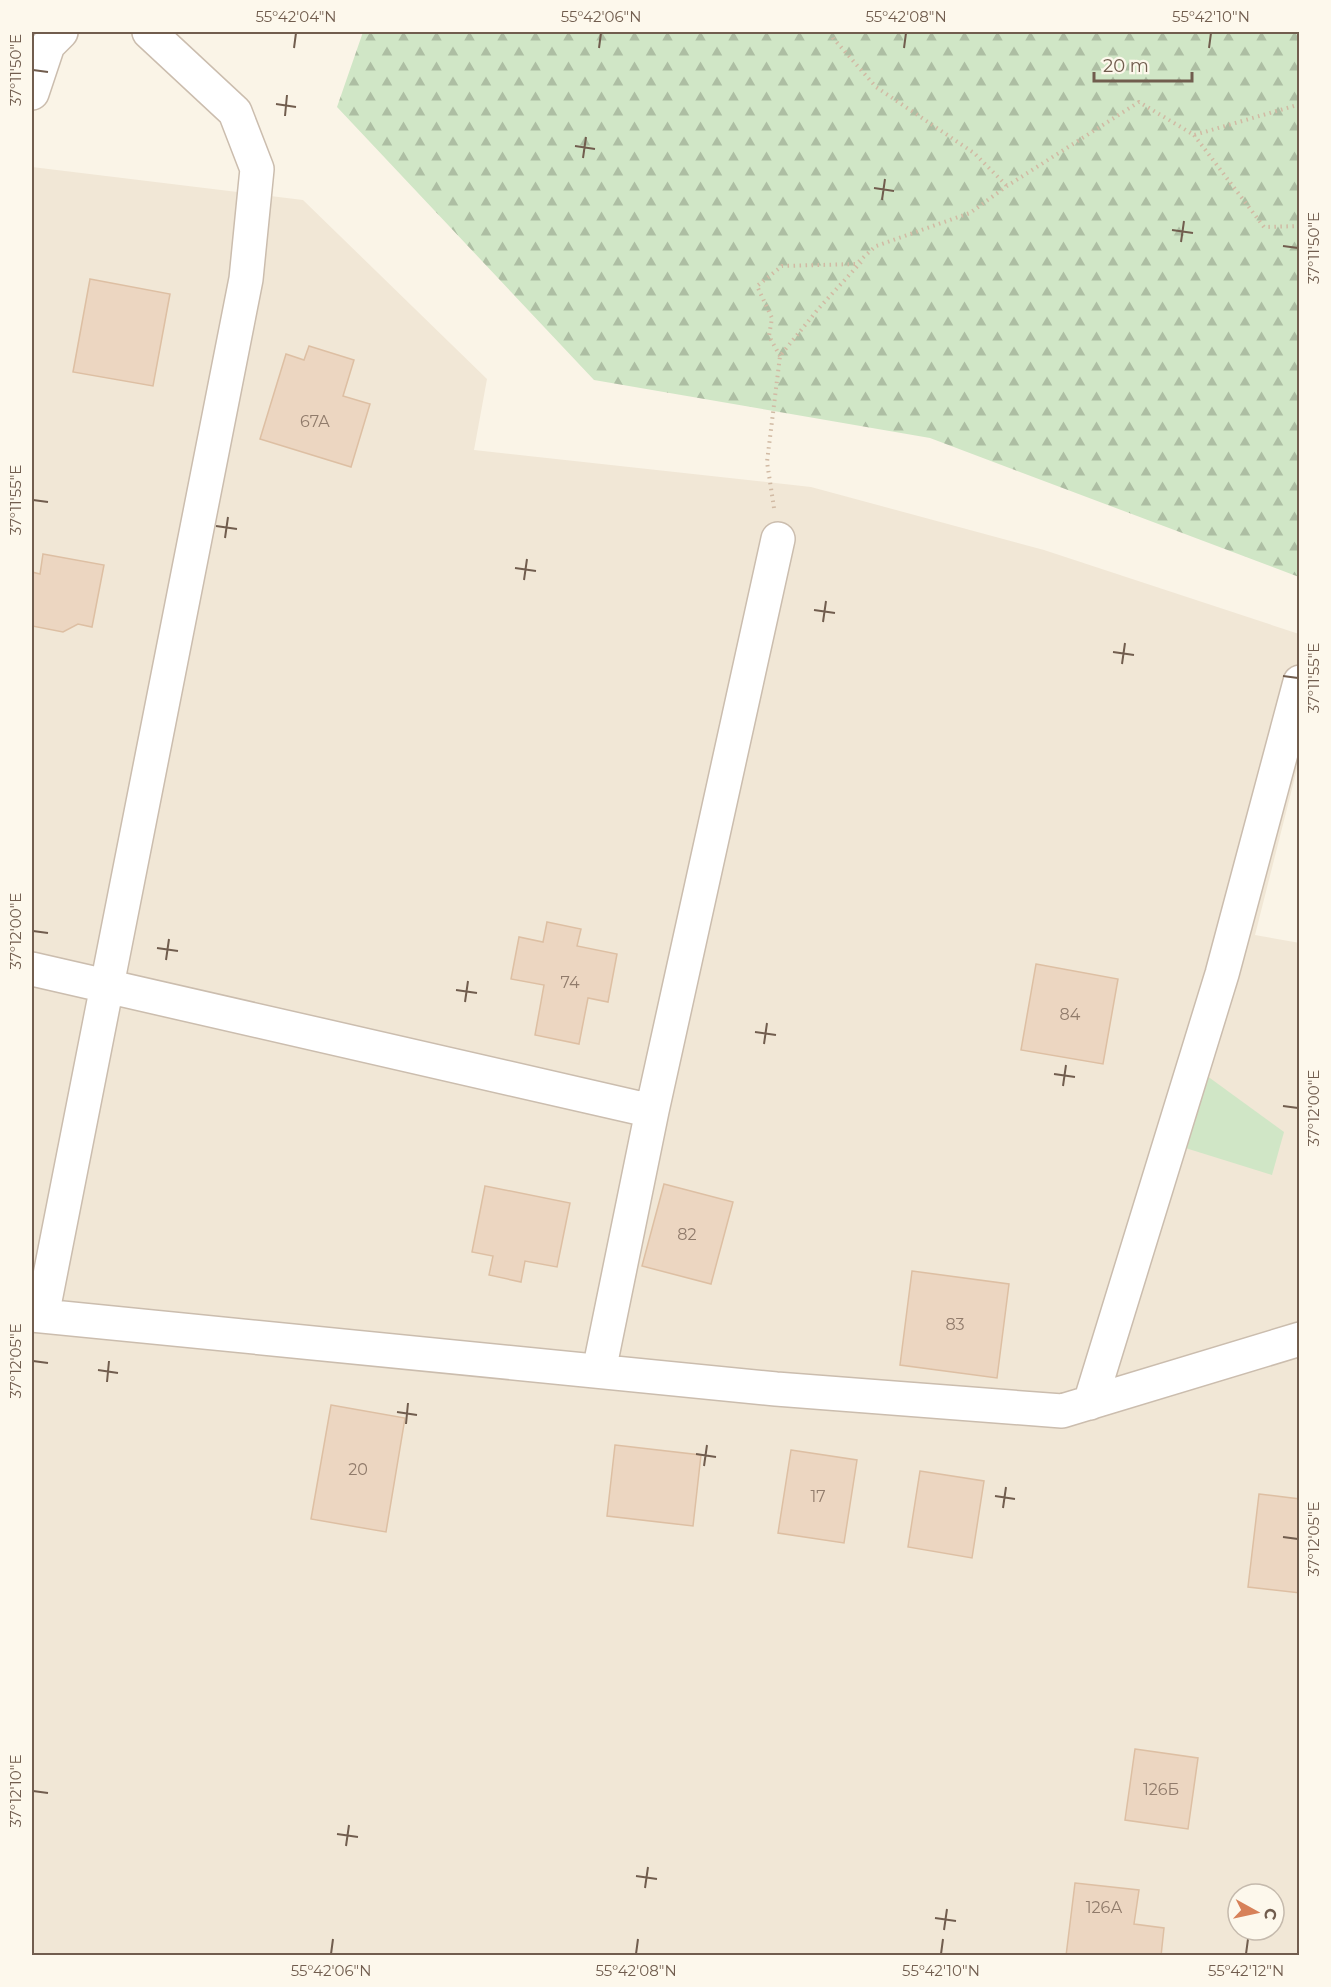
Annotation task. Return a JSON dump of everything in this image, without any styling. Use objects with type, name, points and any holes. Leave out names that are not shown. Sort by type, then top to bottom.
[{"type":"lane","points":[[32,93],[48,45],[61,32]]},
{"type":"lane","points":[[149,32],[235,112],[257,169],[246,279],[107,987],[37,1316],[776,1389],[1062,1411],[1299,1339]]},
{"type":"lane","points":[[598,1371],[652,1111],[778,539]]},
{"type":"lane","points":[[1090,1403],[1222,974],[1299,682]]},
{"type":"lane","points":[[32,969],[652,1111]]},
{"type":"path","points":[[831,32],[833,38],[876,87],[974,153],[1007,186]]},
{"type":"path","points":[[780,356],[769,336],[772,318],[757,285],[782,266],[856,264],[876,246],[970,213],[1007,186],[1139,102],[1194,135],[1264,227],[1299,226]]},
{"type":"path","points":[[1194,135],[1299,106]]},
{"type":"path","points":[[778,539],[767,462],[780,356],[876,246]]},
{"type":"shaded area","points":[[32,167],[303,200],[487,379],[474,450],[811,487],[1044,550],[1299,634],[1299,761],[1255,935],[1300,943],[1299,1955],[32,1956]]},
{"type":"green space","points":[[363,32],[1299,32],[1299,577],[930,438],[594,380],[337,107]]},
{"type":"green space","points":[[1203,1073],[1284,1132],[1272,1175],[1179,1146]]},
{"type":"building","points":[[90,279],[170,294],[153,386],[73,372]]},
{"type":"building","points":[[309,346],[354,360],[343,396],[370,404],[351,467],[260,439],[286,354],[304,360]]},
{"type":"building","points":[[43,554],[104,565],[92,627],[78,624],[63,632],[32,626],[32,572],[40,574]]},
{"type":"building","points":[[547,922],[581,929],[577,946],[617,954],[608,1002],[588,998],[579,1044],[535,1035],[544,985],[511,979],[519,937],[543,942]]},
{"type":"building","points":[[1036,964],[1118,979],[1103,1064],[1021,1050]]},
{"type":"building","points":[[664,1184],[733,1202],[711,1284],[642,1266]]},
{"type":"building","points":[[485,1186],[570,1203],[557,1267],[525,1261],[521,1282],[489,1275],[493,1256],[472,1252]]},
{"type":"building","points":[[912,1271],[1009,1284],[997,1378],[900,1365]]},
{"type":"building","points":[[331,1405],[405,1418],[386,1532],[311,1519]]},
{"type":"building","points":[[615,1445],[701,1455],[693,1526],[607,1516]]},
{"type":"building","points":[[791,1450],[857,1460],[844,1543],[778,1533]]},
{"type":"building","points":[[920,1471],[984,1481],[972,1558],[908,1547]]},
{"type":"building","points":[[1259,1494],[1300,1499],[1300,1593],[1248,1587]]},
{"type":"building","points":[[1135,1749],[1198,1758],[1188,1829],[1125,1820]]},
{"type":"building","points":[[1075,1883],[1139,1890],[1134,1924],[1164,1928],[1161,1956],[1066,1956]]}]
